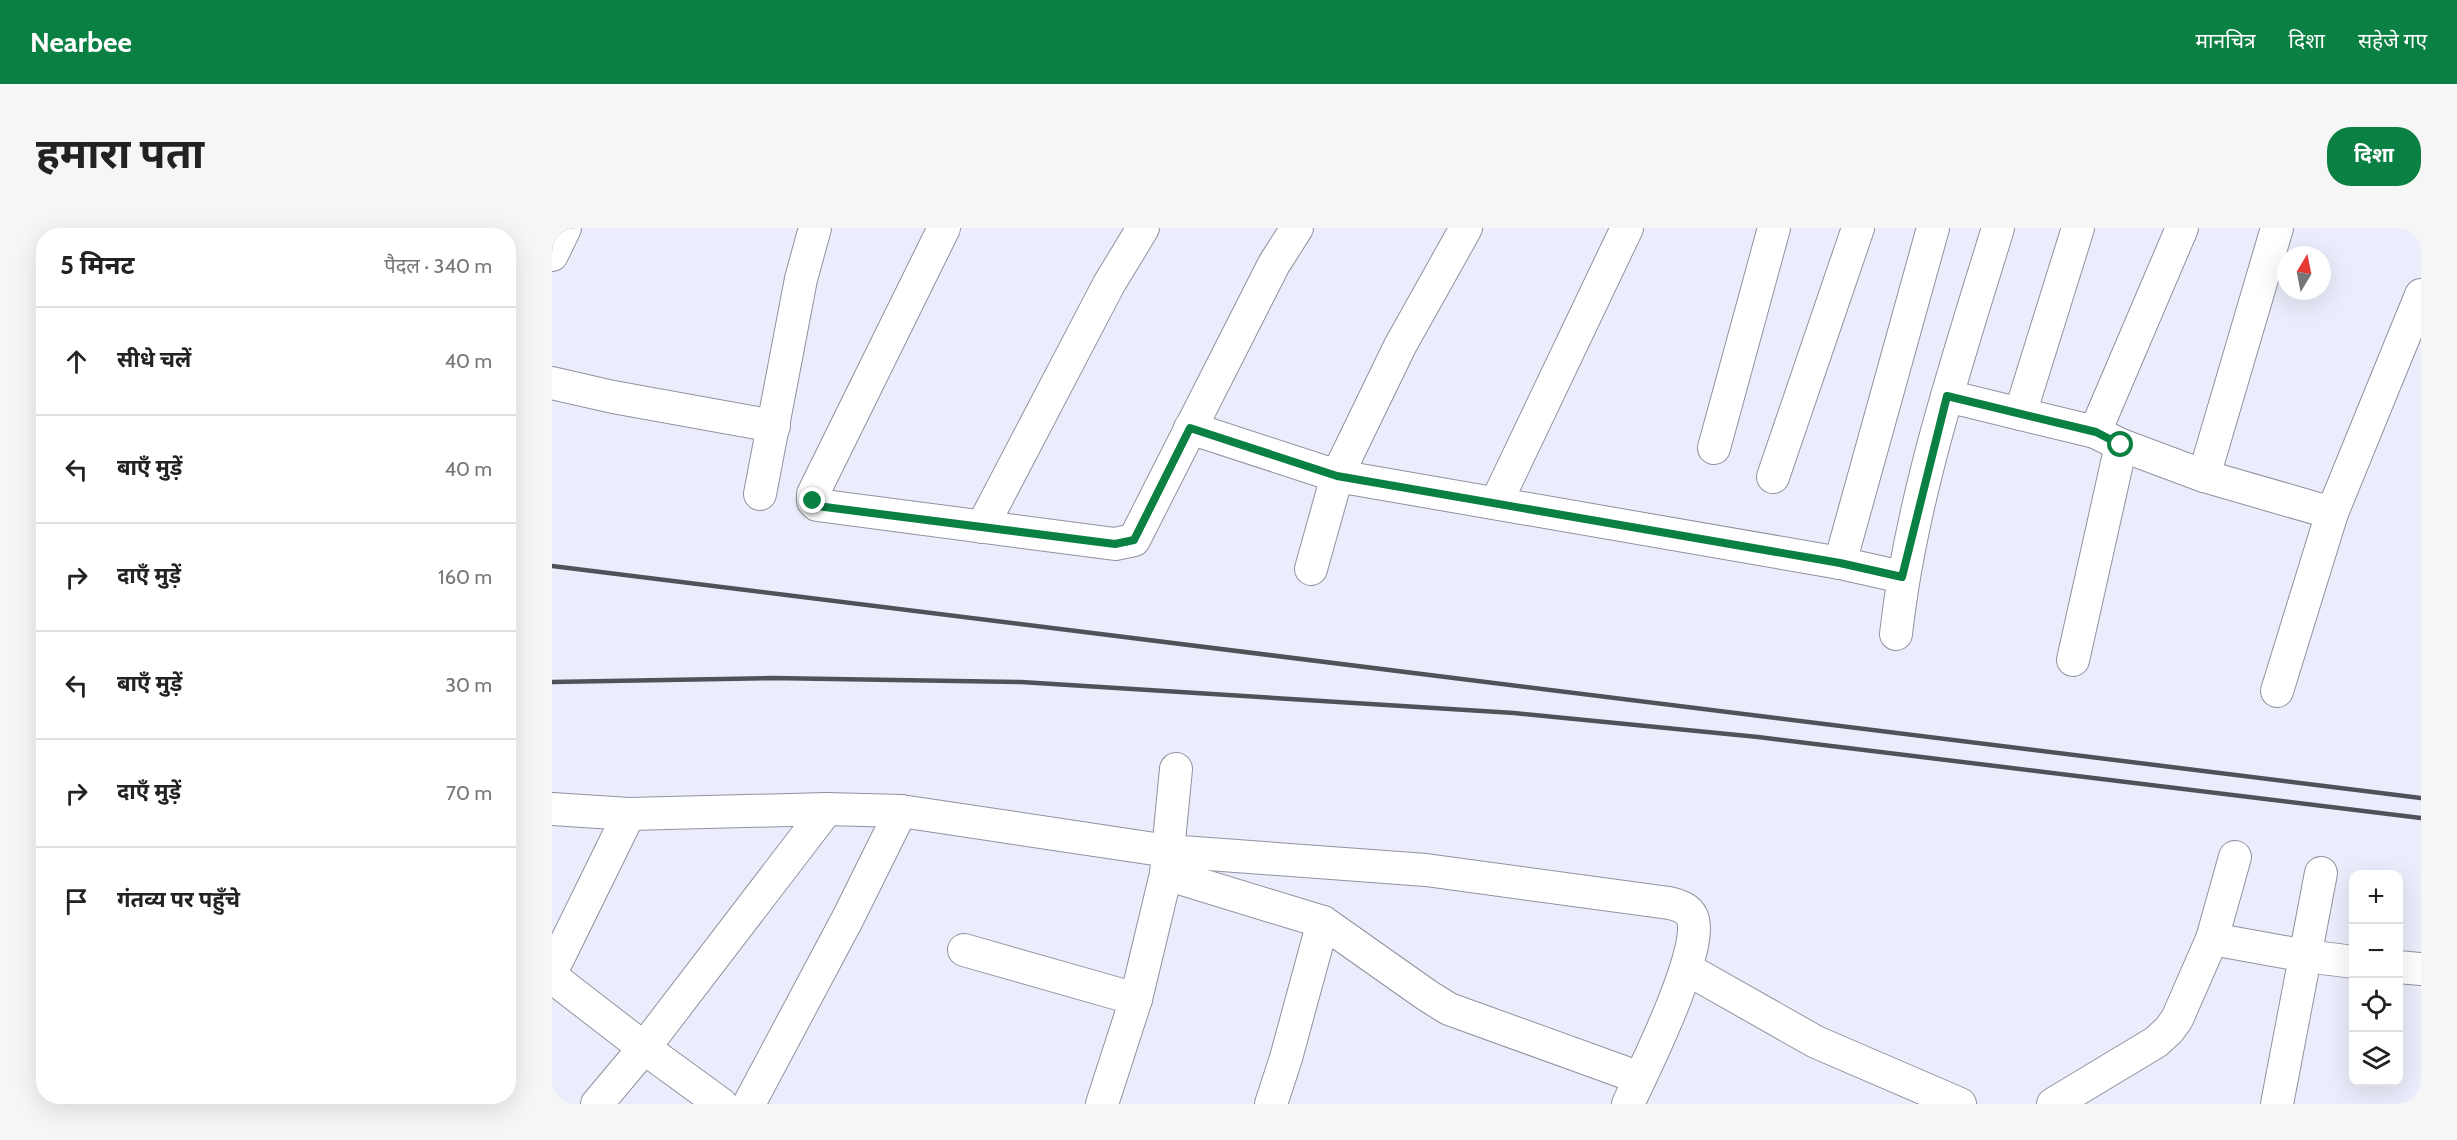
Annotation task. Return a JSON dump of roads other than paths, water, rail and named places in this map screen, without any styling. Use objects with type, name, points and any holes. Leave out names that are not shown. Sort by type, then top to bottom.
[{"type":"street","points":[[552,255],[565,228]]},
{"type":"street","points":[[760,494],[801,279],[815,228]]},
{"type":"street","points":[[944,228],[813,494],[813,501],[817,506],[1115,544],[1134,540],[1274,264],[1297,228]]},
{"type":"street","points":[[982,527],[1109,284],[1143,228]]},
{"type":"street","points":[[1311,569],[1337,476],[1400,346],[1466,228]]},
{"type":"street","points":[[1496,503],[1627,228]]},
{"type":"street","points":[[1714,448],[1774,228]]},
{"type":"street","points":[[1773,477],[1858,228]]},
{"type":"street","points":[[1840,563],[1933,228]]},
{"type":"street","points":[[1896,634],[1902,577],[1947,396],[1998,228]]},
{"type":"street","points":[[2020,414],[2078,228]]},
{"type":"street","points":[[2073,660],[2108,438],[2182,228]]},
{"type":"street","points":[[2204,476],[2277,228]]},
{"type":"street","points":[[2277,691],[2332,513],[2421,295]]},
{"type":"street","points":[[552,383],[613,397],[774,426]]},
{"type":"street","points":[[1947,396],[2108,438],[2204,476],[2332,513]]},
{"type":"street","points":[[1190,428],[1337,476],[1840,563],[1902,577]]},
{"type":"street","points":[[1102,1104],[1136,999],[1167,863],[1176,769]]},
{"type":"street","points":[[552,809],[629,814],[827,809],[901,811],[1167,863],[1426,870],[1669,903],[1686,909],[1692,916],[1695,929],[1687,969],[1634,1091],[1449,1009],[1323,922],[1167,863]]},
{"type":"street","points":[[597,1104],[644,1048],[827,809]]},
{"type":"street","points":[[748,1104],[848,918],[901,811]]},
{"type":"street","points":[[552,971],[629,814]]},
{"type":"street","points":[[2053,1104],[2157,1042],[2169,1030],[2177,1019],[2212,939],[2235,857]]},
{"type":"street","points":[[2277,1104],[2321,873]]},
{"type":"street","points":[[1272,1104],[1323,922]]},
{"type":"street","points":[[2212,939],[2349,961]]},
{"type":"street","points":[[964,950],[1136,999]]},
{"type":"street","points":[[2403,967],[2421,969]]},
{"type":"street","points":[[1687,969],[1816,1042],[1960,1104]]},
{"type":"street","points":[[552,977],[644,1048],[701,1098]]},
{"type":"railway","points":[[552,566],[2421,798]]},
{"type":"railway","points":[[552,682],[771,678],[1021,682],[1514,713],[1758,737],[2421,818]]}]
